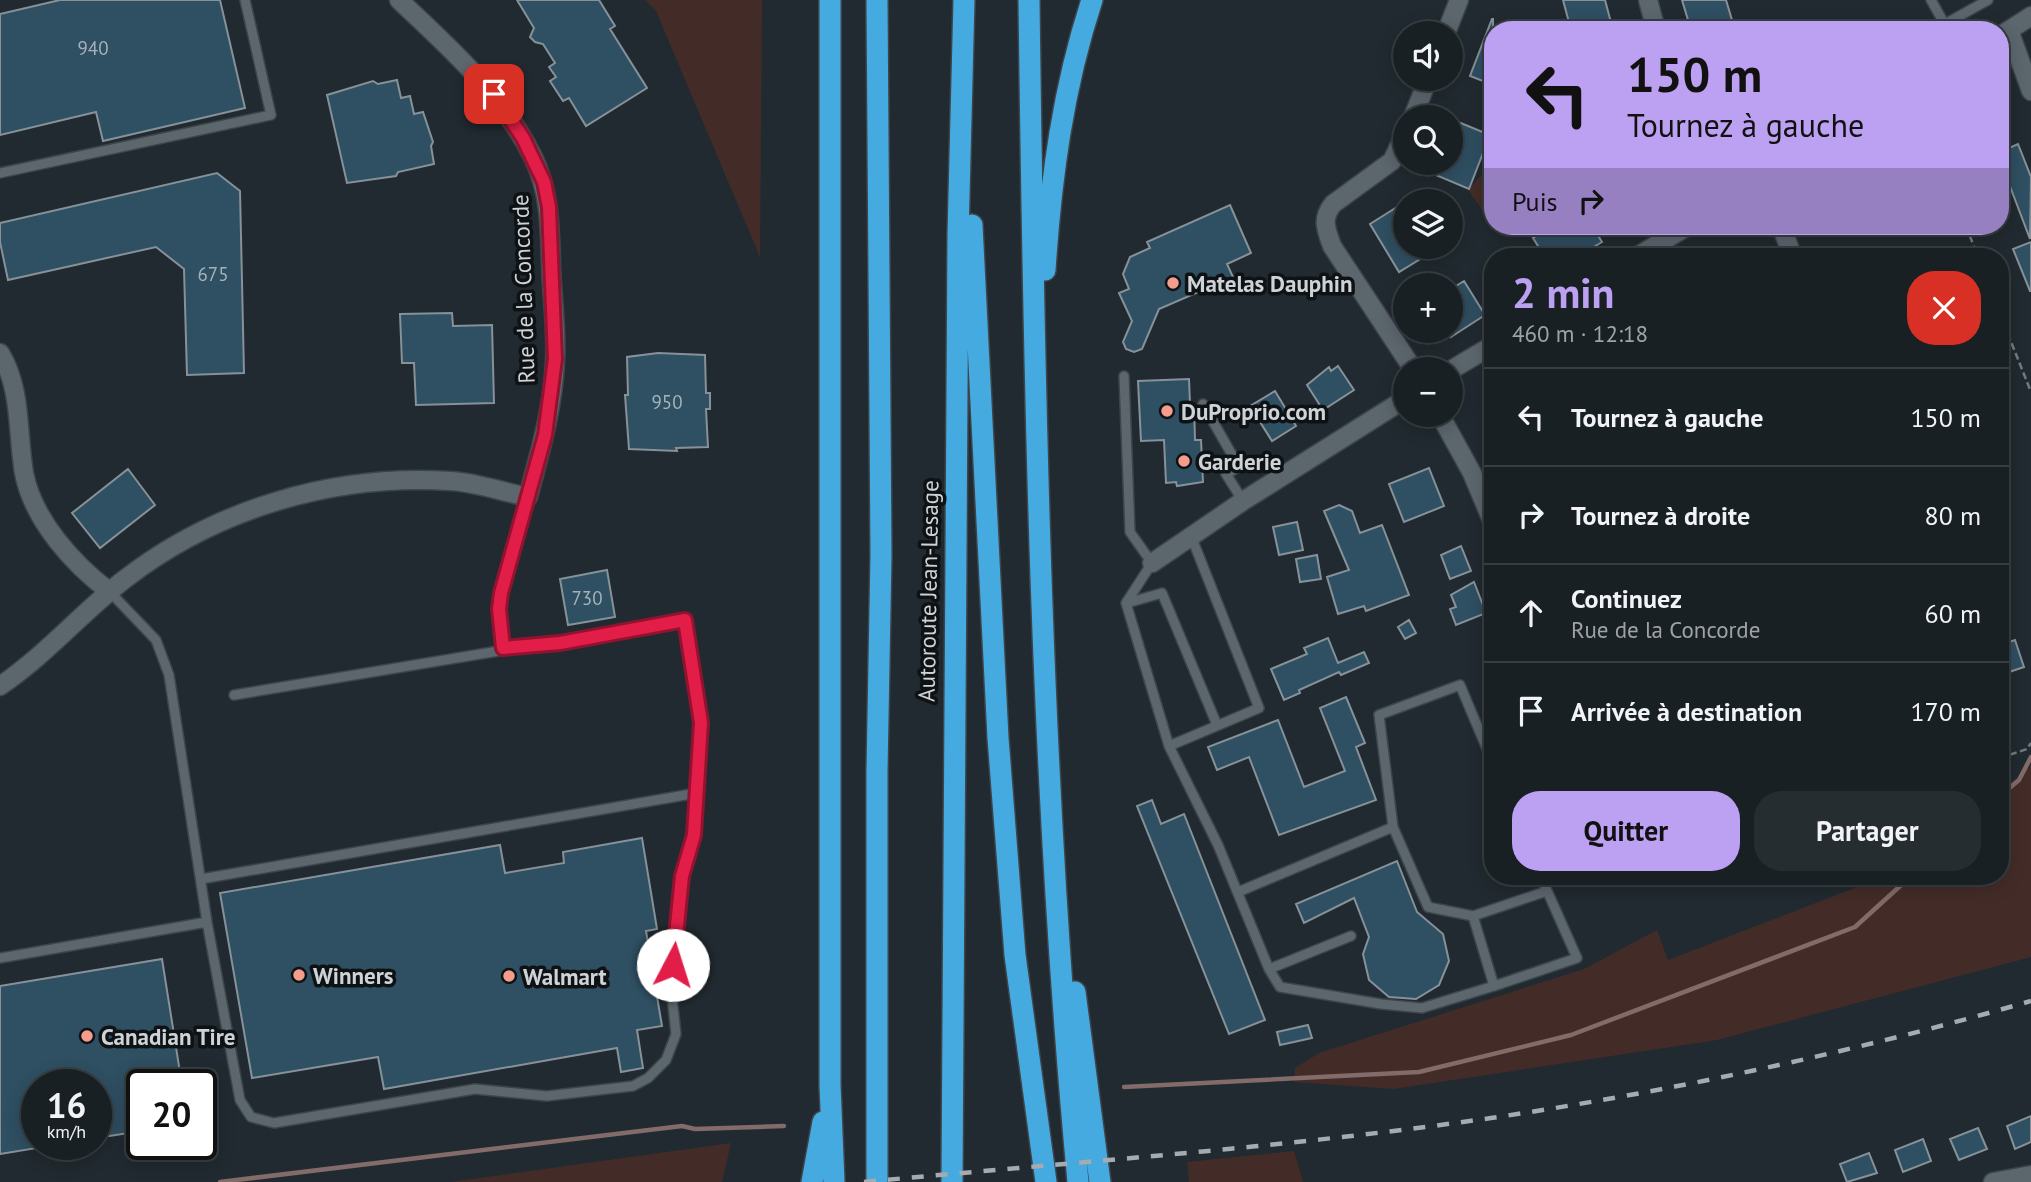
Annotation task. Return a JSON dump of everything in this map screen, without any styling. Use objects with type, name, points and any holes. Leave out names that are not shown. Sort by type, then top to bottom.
[{"type":"highway","points":[[830,0],[830,1086],[834,1182]]},
{"type":"highway","name":"Autoroute Jean-Lesage","points":[[877,0],[881,555],[877,771],[877,1182]]},
{"type":"highway","points":[[1029,0],[1034,412],[1052,820],[1066,1050],[1078,1182]]},
{"type":"highway","points":[[1034,412],[1053,171],[1064,103],[1092,0]]},
{"type":"highway","points":[[964,9],[977,377],[998,738],[1014,955],[1046,1182]]},
{"type":"highway","name":"Autoroute Jean-Lesage","points":[[952,1182],[958,235],[964,9]]},
{"type":"highway","points":[[1052,820],[1100,1182]]},
{"type":"highway","points":[[812,1182],[830,1086]]},
{"type":"street","name":"Rue de la Concorde","points":[[399,0],[460,57],[494,94],[523,138],[544,182],[549,207],[555,359],[545,435],[528,497]]},
{"type":"street","points":[[1451,21],[1459,0]]},
{"type":"street","points":[[1648,0],[1654,21]]},
{"type":"street","points":[[2009,30],[2031,16]]},
{"type":"street","points":[[2009,42],[2031,91]]},
{"type":"street","points":[[1393,159],[1333,204],[1326,213],[1324,223],[1332,246],[1405,357]]},
{"type":"street","points":[[1651,248],[1673,235]]},
{"type":"street","points":[[1463,363],[1484,350]]},
{"type":"street","points":[[0,353],[11,374],[17,397],[24,473],[30,496],[54,535],[91,578],[110,592]]},
{"type":"street","points":[[1152,563],[1243,501],[1393,406]]},
{"type":"street","points":[[1447,427],[1484,502]]},
{"type":"street","points":[[0,686],[20,672],[110,592],[187,537],[276,500],[388,481],[452,481],[528,497]]},
{"type":"street","points":[[1993,1182],[2031,1175]]},
{"type":"lane","points":[[0,173],[271,115],[245,0]]},
{"type":"lane","points":[[1931,0],[1943,21]]},
{"type":"lane","points":[[1956,21],[1987,0]]},
{"type":"lane","points":[[1124,376],[1130,532],[1152,563],[1126,603],[1169,746],[1218,845],[1269,969],[1280,987],[1422,1008],[1577,958],[1544,885]]},
{"type":"lane","points":[[1203,404],[1239,467],[1226,474],[1243,501]]},
{"type":"lane","points":[[503,648],[499,609],[501,593],[528,497]]},
{"type":"lane","points":[[1169,746],[1259,708],[1191,536]]},
{"type":"lane","points":[[110,592],[156,640],[169,674],[207,922],[240,1100],[251,1117],[274,1123],[475,1090],[547,1097],[633,1086],[648,1078],[666,1060],[676,1034],[671,988],[682,876],[694,835],[701,723],[685,620],[560,643],[503,648],[234,695]]},
{"type":"lane","points":[[1126,603],[1162,593],[1217,726]]},
{"type":"lane","points":[[1484,742],[1460,685],[1379,715],[1393,827],[1428,906],[1473,916],[1547,891]]},
{"type":"lane","points":[[201,879],[697,793]]},
{"type":"lane","points":[[1238,892],[1393,827]]},
{"type":"lane","points":[[1473,916],[1494,986]]},
{"type":"lane","points":[[0,958],[207,922]]},
{"type":"lane","points":[[1269,969],[1351,936]]},
{"type":"path","points":[[2009,337],[2031,392]]},
{"type":"path","points":[[2009,755],[2027,749],[2031,743]]},
{"type":"shaded area","points":[[645,0],[762,0],[760,257],[656,11]]},
{"type":"shaded area","points":[[1484,172],[1484,212],[1468,190]]},
{"type":"shaded area","points":[[2031,766],[2031,957],[1717,1040],[1393,1089],[1294,1082],[1295,1068],[1319,1053],[1584,969],[1657,930],[1668,960],[1862,885],[2009,885],[2009,784]]},
{"type":"shaded area","points":[[731,1143],[722,1182],[450,1182]]},
{"type":"shaded area","points":[[1294,1151],[1303,1182],[1189,1182],[1187,1162]]},
{"type":"building","points":[[60,0],[220,0],[245,108],[103,141],[96,112],[0,135],[0,14]]},
{"type":"building","points":[[517,0],[599,0],[615,26],[610,29],[647,88],[586,126],[569,98],[563,101],[550,81],[556,77],[549,67],[555,63],[543,44],[530,37],[534,28]]},
{"type":"building","points":[[1563,0],[1605,0],[1611,21],[1569,21]]},
{"type":"building","points":[[1682,0],[1726,0],[1732,21],[1688,21]]},
{"type":"building","points":[[1484,40],[1484,81],[1470,76]]},
{"type":"building","points":[[397,80],[401,98],[410,96],[414,114],[423,112],[433,142],[431,146],[434,164],[398,172],[396,176],[347,183],[327,95],[373,81],[378,84]]},
{"type":"building","points":[[1463,124],[1484,133],[1484,150],[1469,189],[1436,175],[1463,175]]},
{"type":"building","points":[[2018,144],[2031,177],[2030,239],[2009,184],[2009,148]]},
{"type":"building","points":[[217,173],[240,191],[244,373],[187,375],[184,269],[156,247],[8,280],[0,242],[0,223]]},
{"type":"building","name":"Matelas Dauphin","points":[[1230,205],[1251,253],[1227,264],[1233,277],[1159,309],[1142,349],[1134,352],[1126,349],[1123,342],[1132,321],[1119,293],[1129,289],[1123,274],[1130,257],[1150,248],[1147,242]]},
{"type":"building","points":[[1393,210],[1393,259],[1420,259],[1399,272],[1370,224]]},
{"type":"building","points":[[1538,235],[1598,235],[1602,242],[1592,248],[1539,248],[1533,238]]},
{"type":"building","points":[[2031,242],[2031,291],[2030,291],[2013,249]]},
{"type":"building","points":[[1464,281],[1484,313],[1463,329]]},
{"type":"building","points":[[452,313],[453,326],[492,325],[494,403],[416,405],[414,363],[402,363],[400,314]]},
{"type":"building","points":[[658,353],[705,355],[706,393],[710,393],[710,409],[706,409],[708,447],[676,448],[677,451],[629,449],[625,395],[628,395],[627,357]]},
{"type":"building","points":[[1338,366],[1354,390],[1323,410],[1307,385],[1329,367],[1331,371]]},
{"type":"building","points":[[1189,379],[1190,404],[1194,404],[1195,440],[1201,440],[1203,482],[1177,486],[1176,482],[1166,483],[1164,440],[1141,441],[1138,381]]},
{"type":"building","points":[[1275,391],[1296,426],[1272,441],[1250,406]]},
{"type":"building","points":[[1429,468],[1444,506],[1404,522],[1389,484]]},
{"type":"building","points":[[128,469],[155,505],[100,548],[72,513]]},
{"type":"building","points":[[1339,505],[1352,511],[1360,533],[1382,525],[1409,595],[1366,611],[1364,606],[1338,614],[1327,577],[1349,570],[1324,511]]},
{"type":"building","points":[[1297,522],[1303,550],[1279,555],[1273,527]]},
{"type":"building","points":[[1461,546],[1471,571],[1450,579],[1441,555]]},
{"type":"building","points":[[1317,555],[1321,579],[1300,582],[1296,559]]},
{"type":"building","points":[[607,570],[615,617],[568,625],[560,579]]},
{"type":"building","points":[[1474,582],[1484,614],[1456,625],[1450,609],[1456,607],[1451,595]]},
{"type":"building","points":[[1409,620],[1416,633],[1405,639],[1398,627]]},
{"type":"building","points":[[1328,638],[1338,663],[1364,652],[1369,663],[1341,675],[1339,672],[1299,690],[1300,693],[1284,700],[1271,669],[1307,654],[1304,648]]},
{"type":"building","points":[[2015,640],[2024,667],[2009,672],[2009,642]]},
{"type":"building","points":[[1346,697],[1365,743],[1356,747],[1376,800],[1279,835],[1249,757],[1217,770],[1208,747],[1278,720],[1304,787],[1345,771],[1320,708]]},
{"type":"building","points":[[1152,800],[1161,824],[1184,814],[1265,1020],[1229,1034],[1137,806]]},
{"type":"building","name":"Walmart","points":[[642,838],[657,929],[646,931],[662,1026],[637,1030],[643,1068],[621,1072],[617,1048],[384,1089],[378,1057],[252,1078],[220,893],[500,845],[505,873],[564,863],[563,852]]},
{"type":"building","points":[[1397,861],[1417,912],[1443,934],[1449,961],[1439,985],[1416,999],[1389,997],[1369,980],[1363,954],[1369,937],[1354,898],[1304,923],[1296,904]]},
{"type":"building","name":"Canadian Tire","points":[[162,959],[179,1069],[126,1069],[126,1133],[112,1136],[112,1069],[21,1069],[21,1151],[0,1154],[0,986]]},
{"type":"building","points":[[1308,1025],[1312,1038],[1280,1045],[1277,1032]]},
{"type":"building","points":[[2031,1116],[2031,1142],[2015,1149],[2007,1126]]},
{"type":"building","points":[[1978,1128],[1987,1149],[1959,1160],[1950,1139]]},
{"type":"building","points":[[1923,1139],[1931,1161],[1903,1172],[1895,1150]]},
{"type":"building","points":[[1869,1153],[1877,1173],[1847,1182],[1840,1164]]},
{"type":"waterway","points":[[2009,788],[2019,780],[2031,757]]},
{"type":"waterway","points":[[1124,1087],[1419,1072],[1571,1035],[1855,927],[1901,885]]},
{"type":"waterway","points":[[220,1182],[682,1126],[695,1129],[784,1126]]},
{"type":"railway","points":[[864,1182],[1256,1146],[1491,1118],[1695,1083],[1898,1037],[2031,1001]]},
{"type":"place","name":"Matelas Dauphin","points":[[1173,283]]},
{"type":"place","name":"DuProprio.com","points":[[1167,411]]},
{"type":"place","name":"Garderie","points":[[1184,461]]},
{"type":"place","name":"Winners","points":[[299,975]]},
{"type":"place","name":"Walmart","points":[[509,976]]},
{"type":"place","name":"Canadian Tire","points":[[87,1036]]},
{"type":"route","points":[[494,94],[523,138],[544,182],[549,207],[555,359],[545,435],[501,593],[499,609],[503,648],[560,643],[685,620],[701,723],[694,835],[682,876],[673,965]]}]
